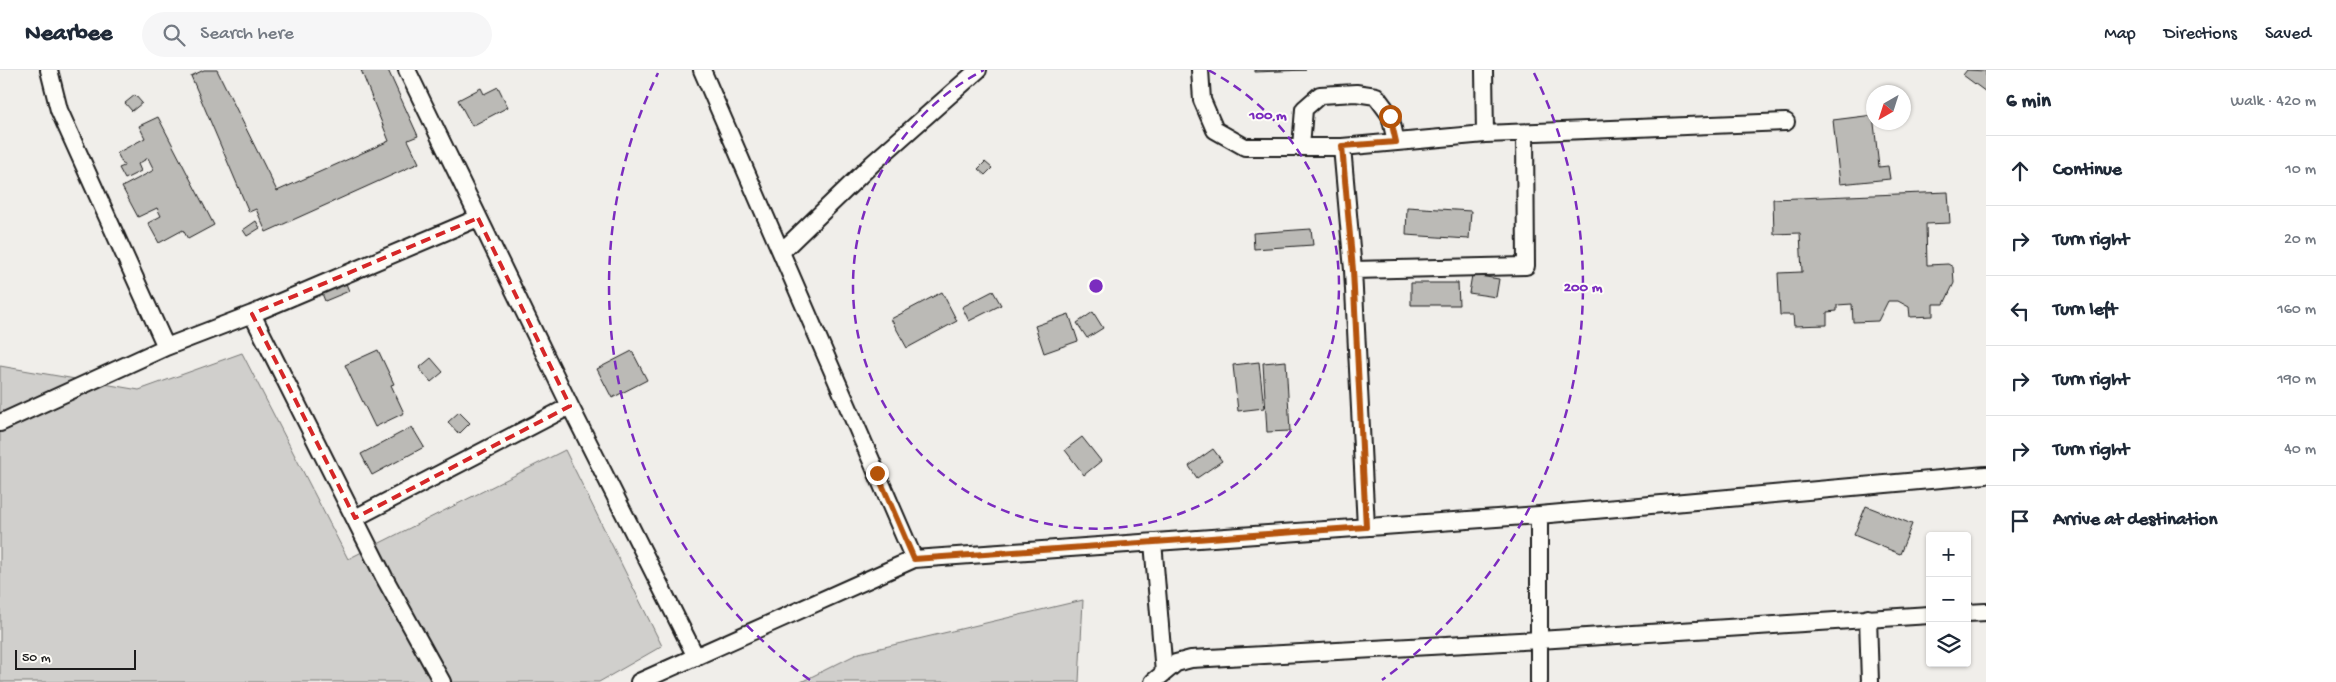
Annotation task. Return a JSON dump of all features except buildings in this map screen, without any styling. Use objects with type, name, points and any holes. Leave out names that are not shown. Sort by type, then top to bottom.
[{"type":"street","points":[[49,70],[59,110],[166,347]]},
{"type":"street","points":[[407,70],[570,406],[696,656]]},
{"type":"street","points":[[702,70],[914,559]]},
{"type":"street","points":[[781,252],[873,163],[978,70]]},
{"type":"street","points":[[1200,70],[1202,100],[1215,130],[1245,147],[1342,146],[1485,134],[1786,122]]},
{"type":"street","points":[[1484,70],[1485,134]]},
{"type":"street","points":[[1300,147],[1304,109],[1320,95],[1356,93],[1376,96],[1390,116],[1396,142]]},
{"type":"street","points":[[1353,270],[1526,266],[1525,133]]},
{"type":"street","points":[[1342,146],[1353,270],[1366,527]]},
{"type":"street","points":[[0,423],[166,347],[252,314],[478,218]]},
{"type":"street","points":[[252,314],[355,518],[442,682]]},
{"type":"street","points":[[355,518],[570,406]]},
{"type":"street","points":[[639,682],[914,559],[1539,515],[1986,475]]},
{"type":"street","points":[[1539,515],[1539,682]]},
{"type":"street","points":[[1153,542],[1158,677]]},
{"type":"street","points":[[1971,613],[1986,612]]},
{"type":"street","points":[[1158,677],[1176,663],[1191,659],[1539,640],[1926,615]]},
{"type":"street","points":[[1868,618],[1870,682]]},
{"type":"highlighted area","points":[[478,218],[570,406],[355,518],[252,314]]},
{"type":"shaded area","points":[[242,353],[348,559],[565,450],[662,646],[599,682],[0,682],[0,366],[139,390]]},
{"type":"shaded area","points":[[1083,600],[1079,682],[801,682],[859,653]]},
{"type":"route","points":[[877,473],[914,559],[1366,527],[1353,270],[1342,146],[1396,142],[1390,116]]}]
